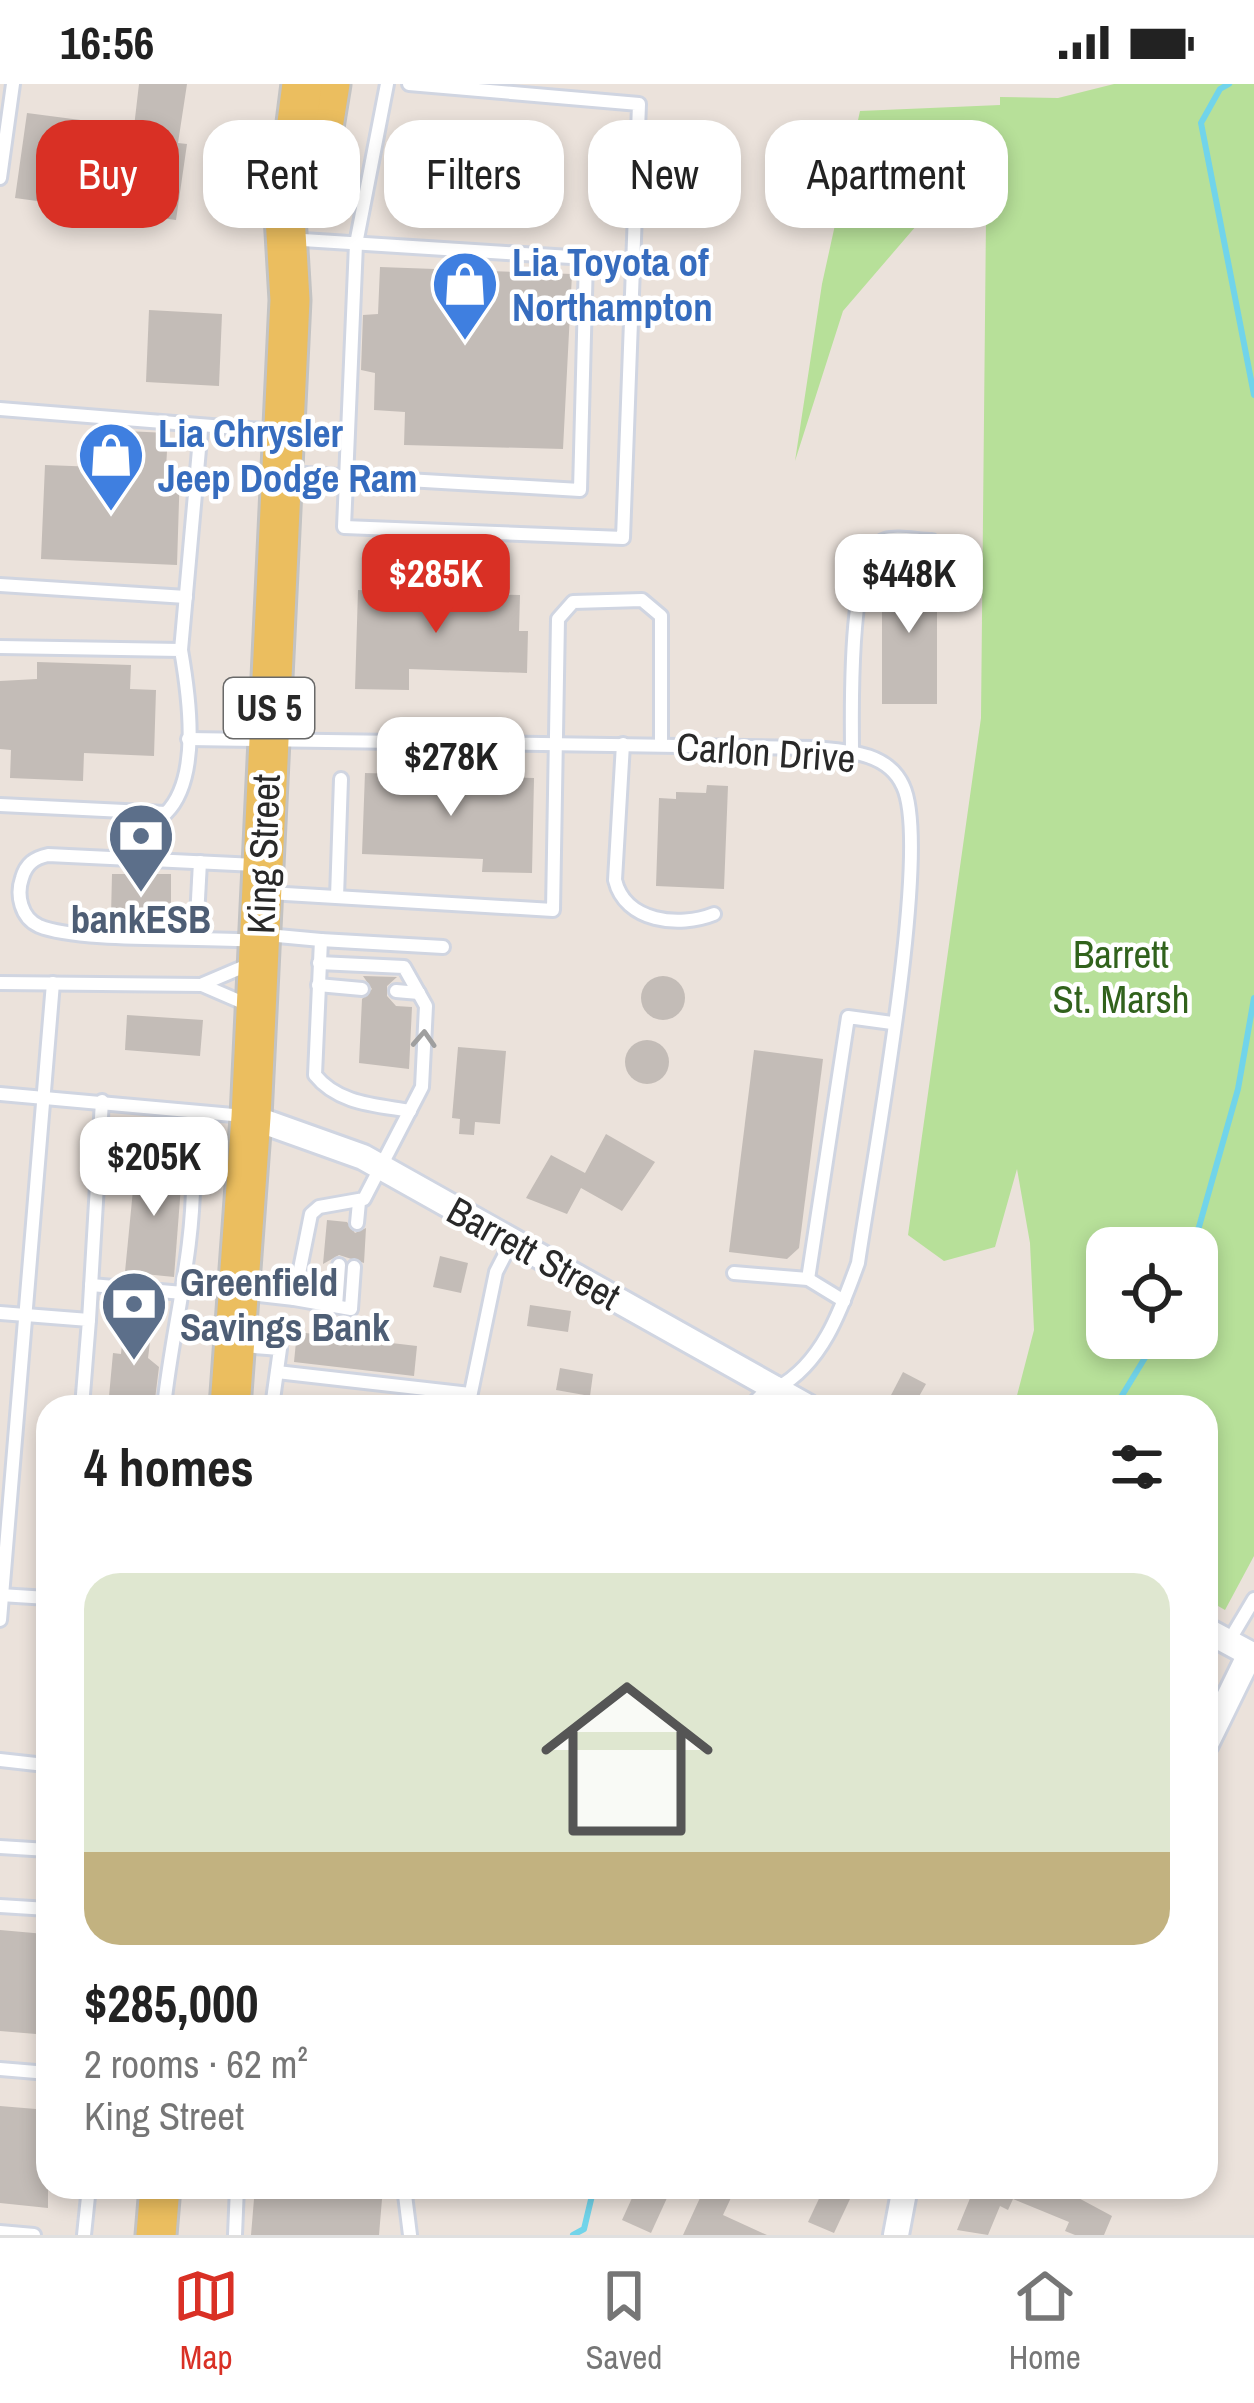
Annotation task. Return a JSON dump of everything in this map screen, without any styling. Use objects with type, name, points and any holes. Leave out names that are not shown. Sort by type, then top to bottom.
[{"type":"main road","name":"King Street","points":[[251,1395],[235,1346],[251,1117],[290,300],[285,216],[302,84]]},
{"type":"main road","name":"King Street","points":[[290,300],[330,84]]},
{"type":"main road","points":[[156,2235],[159,2199]]},
{"type":"street","name":"Barrett Street","points":[[251,1117],[299,1131],[383,1168],[512,1240],[762,1395]]},
{"type":"street","points":[[1218,1702],[1234,1645]]},
{"type":"street","points":[[896,2235],[903,2199]]},
{"type":"lane","points":[[0,178],[13,84]]},
{"type":"lane","points":[[387,84],[356,244],[344,527],[623,538],[639,104],[409,84]]},
{"type":"lane","points":[[280,473],[580,490],[586,258],[303,240]]},
{"type":"lane","points":[[0,409],[282,431]]},
{"type":"lane","points":[[0,805],[166,813],[180,799],[188,739],[181,650],[201,427]]},
{"type":"lane","points":[[852,751],[854,640],[869,562],[884,540],[932,541]]},
{"type":"lane","points":[[0,585],[186,597]]},
{"type":"lane","points":[[443,947],[321,940],[259,944],[196,936],[74,932],[36,925],[20,907],[20,882],[37,857],[200,862],[338,897],[553,910],[562,611],[573,602],[642,600],[661,616],[662,745]]},
{"type":"lane","points":[[0,647],[181,650]]},
{"type":"lane","name":"Carlon Drive","points":[[188,739],[852,751],[888,764],[903,785],[910,812],[908,909],[858,1263],[844,1301],[807,1369],[771,1395]]},
{"type":"lane","points":[[622,744],[615,880],[621,900],[631,910],[651,917],[715,914]]},
{"type":"lane","points":[[338,897],[340,779]]},
{"type":"lane","points":[[196,936],[200,862]]},
{"type":"lane","points":[[321,940],[315,1075],[326,1089],[351,1101],[410,1111]]},
{"type":"lane","points":[[0,982],[202,985],[242,969],[259,944]]},
{"type":"lane","points":[[320,963],[404,967],[426,1006],[422,1088],[383,1168],[359,1202],[357,1223]]},
{"type":"lane","points":[[0,1620],[29,1315],[53,983]]},
{"type":"lane","points":[[202,985],[256,1012]]},
{"type":"lane","points":[[318,985],[362,989]]},
{"type":"lane","points":[[396,991],[419,993]]},
{"type":"lane","points":[[808,1279],[848,1017],[892,1023]]},
{"type":"lane","points":[[0,1094],[251,1117]]},
{"type":"lane","points":[[83,1395],[102,1102]]},
{"type":"lane","points":[[98,1146],[162,1148],[190,1158],[193,1181],[183,1293],[170,1342],[165,1395]]},
{"type":"lane","points":[[294,1299],[311,1214],[319,1207],[359,1202]]},
{"type":"lane","points":[[342,1206],[342,1222]]},
{"type":"lane","points":[[470,1395],[496,1272],[512,1240]]},
{"type":"lane","points":[[239,1292],[343,1308],[346,1266]]},
{"type":"lane","points":[[734,1273],[808,1279],[844,1301]]},
{"type":"lane","points":[[91,1285],[183,1293]]},
{"type":"lane","points":[[0,1313],[89,1320]]},
{"type":"lane","points":[[235,1346],[280,1349],[278,1372],[257,1395]]},
{"type":"lane","points":[[278,1372],[429,1395]]},
{"type":"lane","points":[[1,1595],[36,1597]]},
{"type":"lane","points":[[1234,1645],[1254,1599]]},
{"type":"lane","points":[[0,1760],[36,1765]]},
{"type":"lane","points":[[0,1846],[36,1849]]},
{"type":"lane","points":[[0,1906],[36,1908]]},
{"type":"lane","points":[[0,2069],[36,2071]]},
{"type":"lane","points":[[85,2235],[88,2199]]},
{"type":"lane","points":[[236,2235],[237,2199]]},
{"type":"lane","points":[[406,2199],[410,2235]]},
{"type":"lane","points":[[0,2232],[34,2235]]},
{"type":"green space","name":"Barrett St. Marsh","points":[[1114,84],[1254,84],[1254,1556],[1225,1610],[1218,1606],[1218,1395],[1017,1395],[1034,1330],[1030,1243],[1017,1169],[995,1247],[944,1261],[908,1235],[981,718],[986,228],[1008,228],[1008,120],[858,120],[860,111],[1000,105],[1000,97],[1058,98]]},
{"type":"green space","name":"Barrett St. Marsh","points":[[834,228],[914,228],[843,311],[795,461]]},
{"type":"building","points":[[139,84],[187,84],[179,136],[179,120],[135,120]]},
{"type":"building","points":[[27,113],[80,120],[36,120],[36,201],[15,198]]},
{"type":"building","points":[[179,143],[187,144],[179,199]]},
{"type":"building","name":"Lia Toyota of Northampton","points":[[380,267],[572,274],[563,449],[404,445],[405,412],[374,410],[375,373],[361,370],[363,315],[378,314]]},
{"type":"building","points":[[149,310],[222,314],[219,386],[146,382]]},
{"type":"building","name":"Lia Chrysler Jeep Dodge Ram","points":[[125,431],[168,433],[166,469],[180,469],[177,565],[41,559],[45,465],[124,468]]},
{"type":"building","points":[[882,569],[937,569],[937,704],[882,704]]},
{"type":"building","points":[[358,590],[520,595],[519,631],[528,631],[527,673],[409,669],[409,690],[355,689]]},
{"type":"building","points":[[37,662],[131,665],[130,689],[156,690],[154,756],[84,753],[83,781],[10,778],[11,750],[0,749],[0,681],[37,679]]},
{"type":"building","points":[[365,773],[534,778],[532,873],[482,872],[483,859],[362,854]]},
{"type":"building","points":[[707,785],[728,786],[724,889],[656,886],[659,798],[676,799],[676,792],[706,793]]},
{"type":"building","name":"bankESB","points":[[112,874],[171,874],[171,917],[149,917],[149,926],[130,926],[130,916],[111,916]]},
{"type":"building","points":[[363,976],[397,977],[387,986],[387,996],[396,1006],[412,1007],[409,1069],[359,1063],[362,999],[372,989]]},
{"type":"building","points":[[663,976],[678,983],[685,998],[678,1013],[663,1020],[648,1013],[641,998],[648,983]]},
{"type":"building","points":[[127,1015],[203,1020],[200,1056],[125,1050]]},
{"type":"building","points":[[647,1040],[662,1047],[669,1062],[662,1077],[647,1084],[632,1077],[625,1062],[632,1047]]},
{"type":"building","points":[[458,1047],[506,1051],[500,1124],[475,1122],[474,1135],[459,1134],[460,1119],[452,1118]]},
{"type":"building","points":[[754,1050],[823,1059],[799,1248],[787,1259],[729,1252]]},
{"type":"building","points":[[606,1134],[655,1162],[622,1211],[581,1188],[567,1214],[526,1198],[551,1155],[585,1173]]},
{"type":"building","points":[[136,1159],[175,1162],[182,1173],[174,1277],[125,1272]]},
{"type":"building","points":[[327,1220],[347,1222],[355,1233],[366,1228],[364,1263],[339,1255],[323,1264]]},
{"type":"building","points":[[440,1256],[468,1263],[461,1293],[433,1287]]},
{"type":"building","points":[[530,1305],[571,1311],[568,1332],[527,1326]]},
{"type":"building","name":"Greenfield Savings Bank","points":[[124,1323],[152,1326],[148,1358],[159,1367],[156,1395],[109,1395],[113,1353],[121,1354]]},
{"type":"building","points":[[297,1332],[417,1346],[414,1376],[294,1362]]},
{"type":"building","points":[[560,1368],[593,1374],[590,1395],[556,1390]]},
{"type":"building","points":[[903,1372],[926,1384],[920,1395],[891,1395]]},
{"type":"building","points":[[0,1930],[36,1933],[36,2034],[0,2031]]},
{"type":"building","points":[[0,2106],[36,2109],[36,2199],[48,2199],[48,2208],[0,2203]]},
{"type":"building","points":[[254,2199],[382,2199],[379,2235],[251,2235]]},
{"type":"building","points":[[632,2199],[667,2199],[651,2233],[622,2220]]},
{"type":"building","points":[[700,2199],[730,2199],[723,2215],[767,2235],[683,2235]]},
{"type":"building","points":[[819,2199],[850,2199],[834,2233],[808,2222]]},
{"type":"building","points":[[970,2199],[1013,2199],[1008,2210],[1000,2206],[988,2235],[957,2230]]},
{"type":"building","points":[[1013,2199],[1080,2199],[1112,2216],[1104,2235],[1075,2235],[1065,2231],[1069,2222]]},
{"type":"waterway","points":[[1229,84],[1220,89],[1201,123],[1254,395]]},
{"type":"waterway","points":[[1199,1227],[1238,1089],[1254,998]]},
{"type":"waterway","points":[[1122,1395],[1144,1359]]},
{"type":"waterway","points":[[573,2235],[584,2229],[591,2199]]},
{"type":"place","name":"Lia Toyota of Northampton","points":[[465,343]]},
{"type":"place","name":"Lia Chrysler Jeep Dodge Ram","points":[[111,514]]},
{"type":"place","name":"bankESB","points":[[141,895]]},
{"type":"place","name":"Greenfield Savings Bank","points":[[134,1363]]}]
